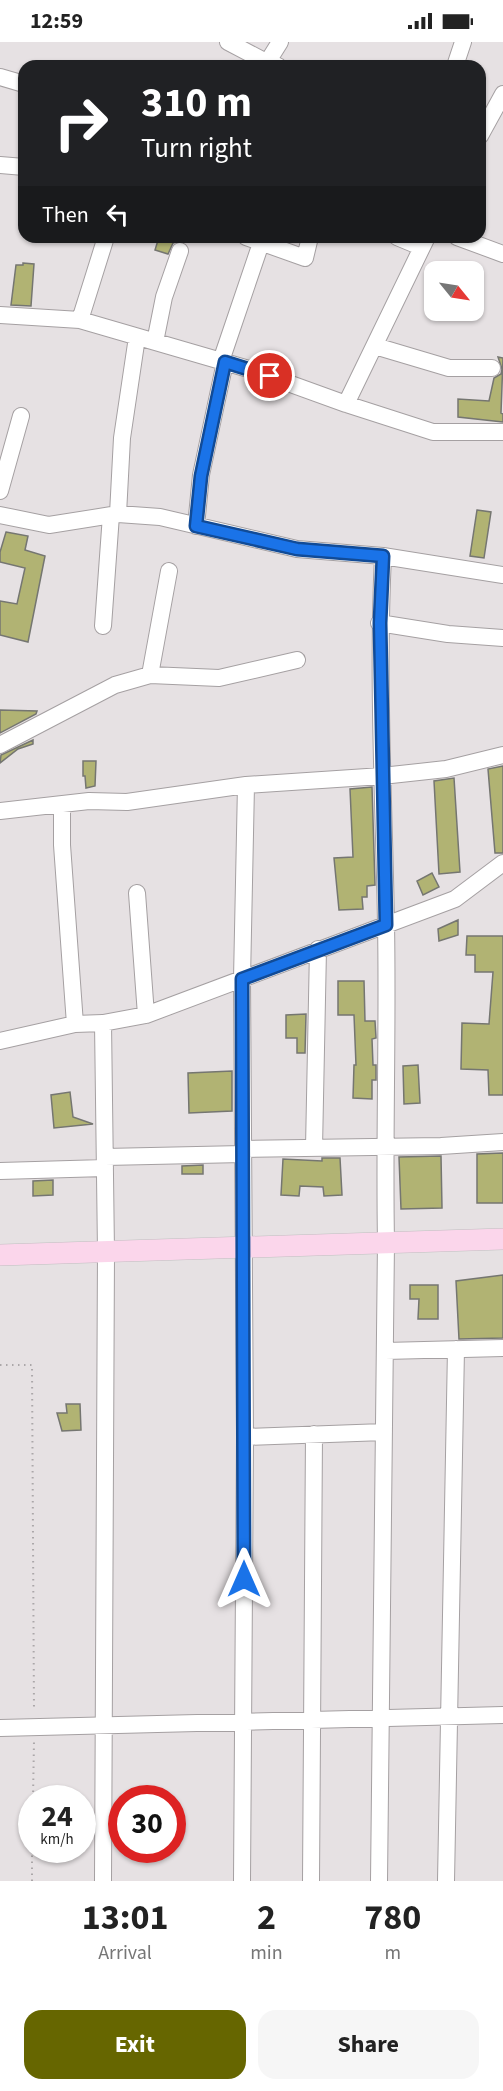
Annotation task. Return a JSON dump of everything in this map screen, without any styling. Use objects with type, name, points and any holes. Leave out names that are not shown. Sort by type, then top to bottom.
[{"type":"main road","points":[[0,1255],[503,1239]]},
{"type":"street","points":[[228,42],[261,60]]},
{"type":"street","points":[[272,60],[280,42]]},
{"type":"street","points":[[457,60],[463,42]]},
{"type":"street","points":[[0,77],[18,82]]},
{"type":"street","points":[[490,121],[503,94]]},
{"type":"street","points":[[0,165],[18,166]]},
{"type":"street","points":[[80,320],[104,243]]},
{"type":"street","points":[[196,526],[201,476],[223,361],[252,243]]},
{"type":"street","points":[[262,243],[305,258],[309,243]]},
{"type":"street","points":[[346,404],[424,243]]},
{"type":"street","points":[[473,243],[503,254]]},
{"type":"street","points":[[155,342],[164,297],[180,251]]},
{"type":"street","points":[[0,315],[80,320],[223,361],[433,432],[503,432]]},
{"type":"street","points":[[103,626],[122,438],[137,337]]},
{"type":"street","points":[[375,346],[449,368],[492,368]]},
{"type":"street","points":[[0,491],[21,416]]},
{"type":"street","points":[[0,518],[49,525],[114,515],[160,517],[297,549],[383,556],[503,575]]},
{"type":"street","points":[[379,1881],[386,1242],[384,1146],[386,925],[381,776],[380,623],[383,556]]},
{"type":"street","points":[[150,675],[169,570]]},
{"type":"street","points":[[380,623],[448,634],[503,638]]},
{"type":"street","points":[[0,745],[116,685],[150,675],[219,678],[297,660]]},
{"type":"street","points":[[0,811],[89,801],[127,802],[246,785],[381,776],[446,768],[503,755]]},
{"type":"street","points":[[242,1881],[245,1437],[242,979],[246,785]]},
{"type":"street","points":[[62,804],[62,845],[75,1024]]},
{"type":"street","points":[[0,1041],[75,1024],[103,1023],[146,1015],[455,899],[503,863]]},
{"type":"street","points":[[137,892],[146,1015]]},
{"type":"street","points":[[314,1148],[318,949]]},
{"type":"street","points":[[102,1881],[106,1252],[103,1023]]},
{"type":"street","points":[[0,1171],[243,1152],[503,1142]]},
{"type":"street","points":[[385,1351],[503,1348]]},
{"type":"street","points":[[446,1881],[456,1350]]},
{"type":"street","points":[[245,1437],[384,1432]]},
{"type":"street","points":[[311,1881],[314,1434]]},
{"type":"street","points":[[0,1728],[503,1715]]},
{"type":"path","points":[[0,1365],[32,1365],[33,1785]]},
{"type":"path","points":[[32,1863],[32,1881]]},
{"type":"building","points":[[157,243],[173,243],[168,254],[155,250]]},
{"type":"building","points":[[23,263],[34,264],[31,306],[11,305],[16,265],[23,265]]},
{"type":"building","points":[[498,357],[503,358],[501,413],[503,422],[458,417],[458,399],[489,401],[494,378],[501,374],[502,369]]},
{"type":"building","points":[[477,510],[491,512],[484,558],[470,556]]},
{"type":"building","points":[[6,532],[28,536],[25,550],[45,556],[28,642],[0,635],[0,601],[17,604],[25,568],[0,562],[0,552]]},
{"type":"building","points":[[0,710],[37,711],[36,714],[0,733]]},
{"type":"building","points":[[33,740],[33,744],[18,749],[0,763],[1,755]]},
{"type":"building","points":[[83,761],[96,761],[95,786],[86,788]]},
{"type":"building","points":[[503,766],[503,853],[495,853],[488,769]]},
{"type":"building","points":[[454,778],[460,872],[439,874],[434,781]]},
{"type":"building","points":[[372,787],[375,885],[367,886],[367,897],[362,897],[363,909],[339,910],[334,858],[353,857],[350,789]]},
{"type":"building","points":[[432,873],[439,887],[423,895],[417,881]]},
{"type":"building","points":[[458,920],[458,935],[439,941],[438,929]]},
{"type":"building","points":[[467,936],[503,936],[503,1095],[489,1095],[488,1070],[461,1069],[462,1023],[489,1024],[493,972],[475,972],[475,955],[466,955]]},
{"type":"building","points":[[338,981],[364,981],[365,1021],[375,1021],[376,1038],[372,1039],[376,1080],[372,1080],[372,1099],[353,1098],[354,1065],[356,1065],[354,1015],[338,1015]]},
{"type":"building","points":[[306,1014],[305,1053],[297,1053],[297,1038],[286,1038],[286,1015]]},
{"type":"building","points":[[418,1065],[420,1103],[404,1104],[403,1066]]},
{"type":"building","points":[[232,1071],[232,1111],[189,1113],[188,1073]]},
{"type":"building","points":[[70,1092],[73,1117],[93,1124],[54,1128],[51,1095]]},
{"type":"building","points":[[503,1153],[503,1203],[477,1203],[477,1154]]},
{"type":"building","points":[[441,1156],[442,1208],[401,1209],[399,1157]]},
{"type":"building","points":[[322,1158],[340,1158],[342,1195],[324,1196],[323,1187],[300,1186],[299,1196],[281,1195],[283,1159],[322,1161]]},
{"type":"building","points":[[203,1165],[203,1174],[182,1174],[182,1166]]},
{"type":"building","points":[[53,1180],[53,1195],[33,1196],[33,1181]]},
{"type":"building","points":[[503,1275],[503,1338],[459,1339],[456,1281]]},
{"type":"building","points":[[410,1285],[438,1285],[438,1319],[418,1319],[419,1299],[410,1299]]},
{"type":"building","points":[[66,1404],[80,1404],[81,1430],[62,1431],[57,1413],[67,1413]]},
{"type":"route","points":[[244,1579],[242,979],[386,925],[381,776],[380,623],[383,556],[297,549],[196,526],[201,476],[225,362],[270,376]]}]
